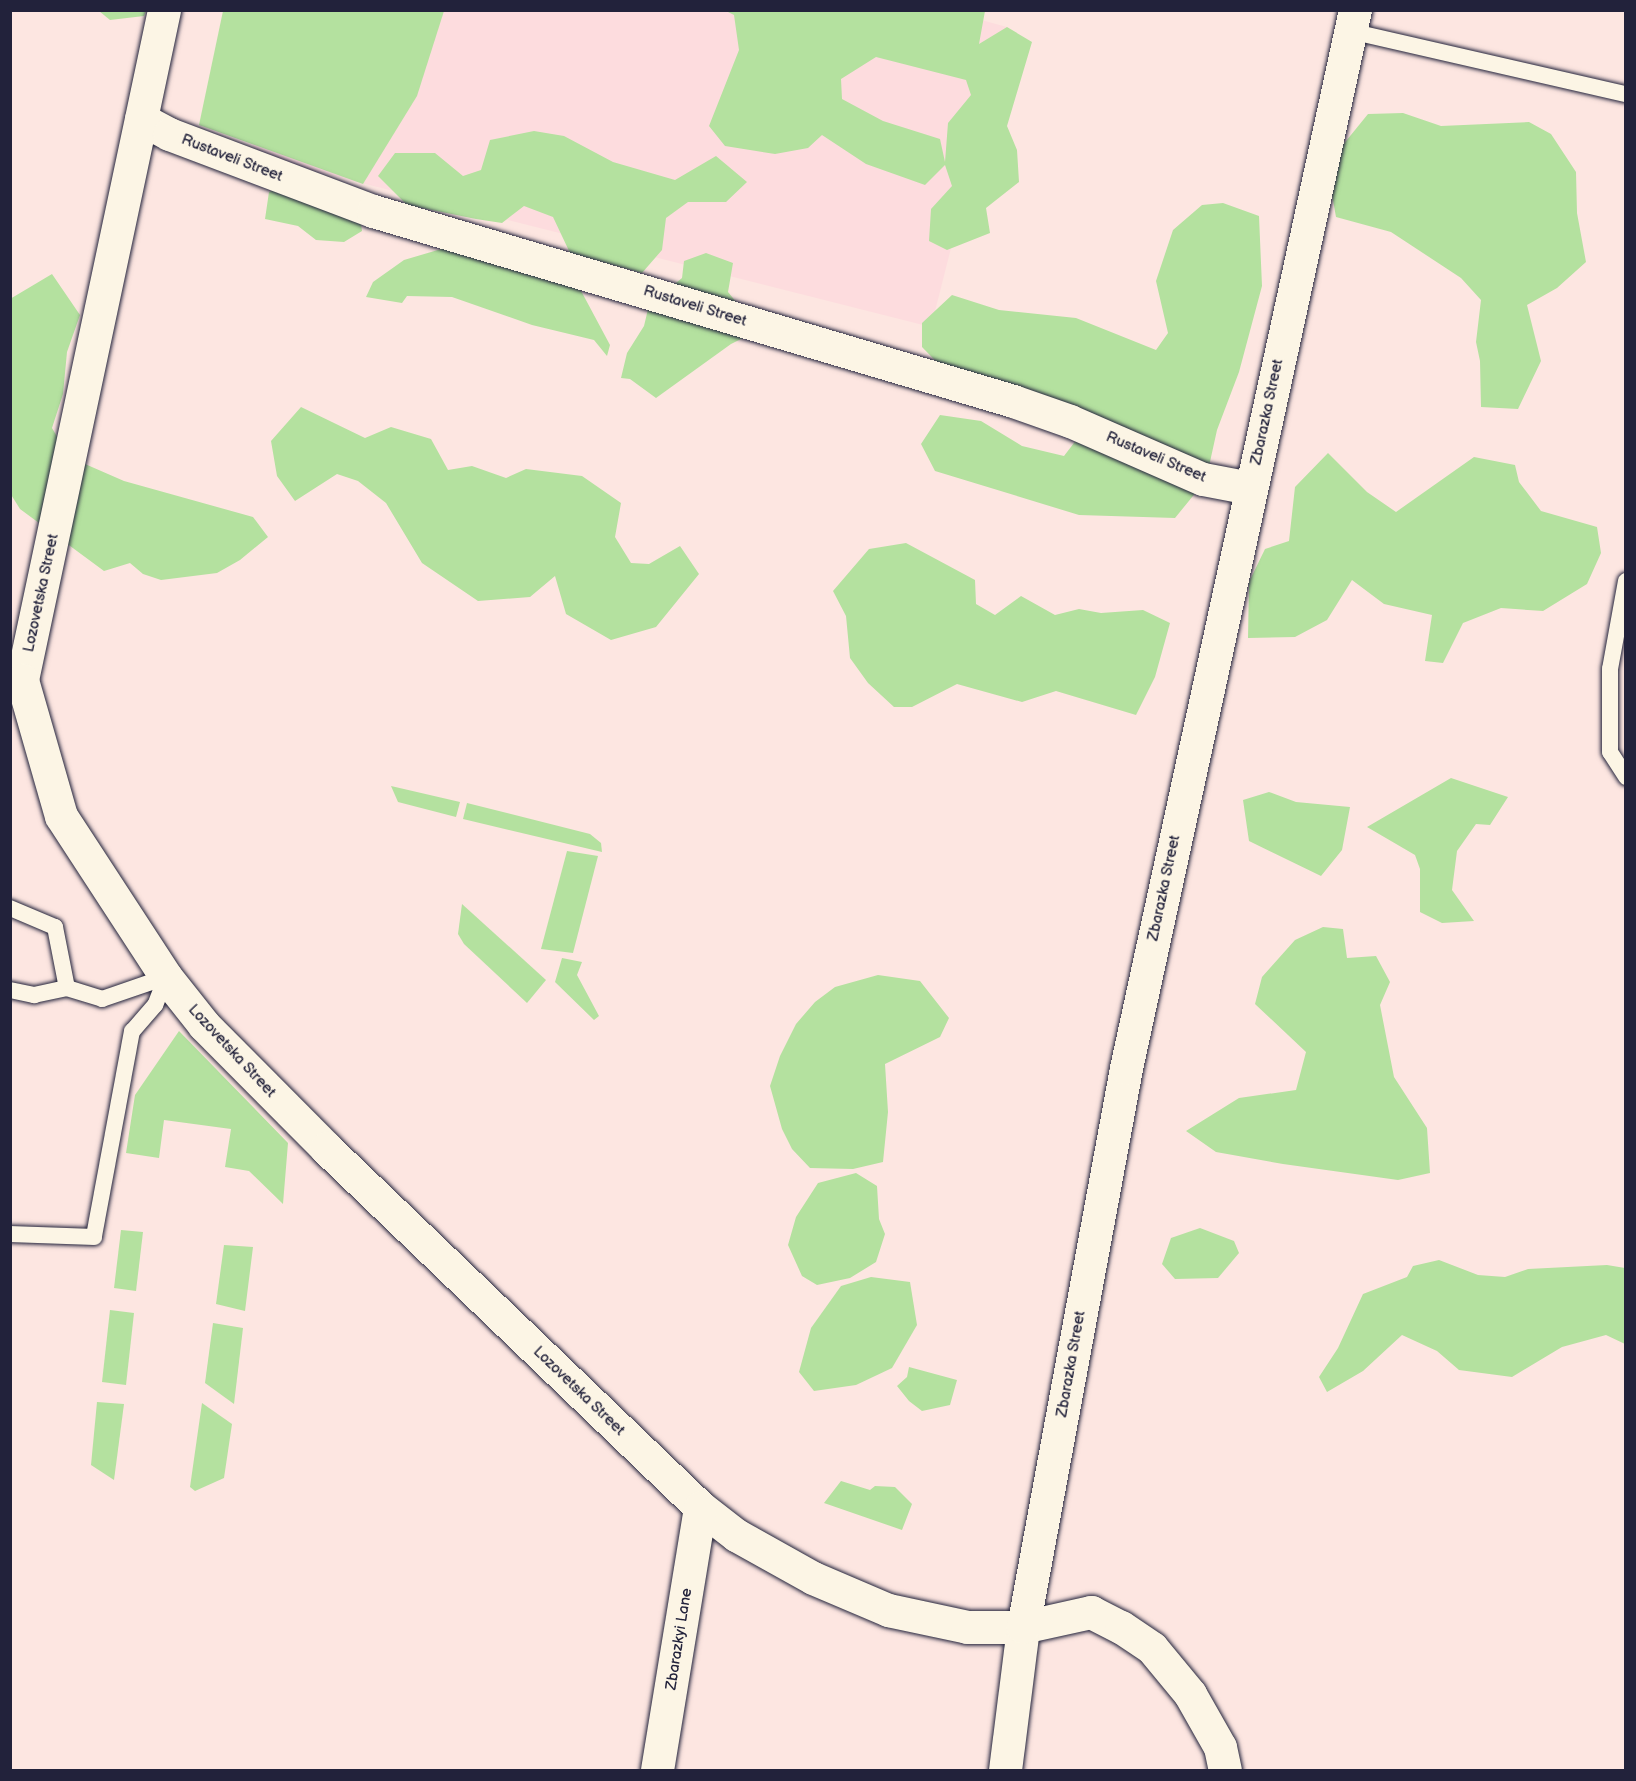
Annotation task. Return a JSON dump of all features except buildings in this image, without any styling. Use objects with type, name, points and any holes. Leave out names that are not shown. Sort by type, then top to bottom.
[{"type":"street","name":"Lozovetska Street","points":[[164,10],[22,680],[61,816],[166,977],[204,1025],[326,1148],[700,1507],[736,1535],[813,1578],[888,1610],[967,1628],[1023,1627],[1091,1612],[1152,1648],[1190,1694],[1221,1747],[1225,1770]]},
{"type":"street","name":"Zbarazka Street","points":[[1005,1770],[1023,1627],[1122,1088],[1353,20]]},
{"type":"street","name":"Rustaveli Street","points":[[141,119],[169,134],[373,211],[1013,401],[1203,479],[1250,488]]},
{"type":"street","name":"Zbarazkyi Lane","points":[[657,1770],[700,1507]]},
{"type":"lane","points":[[1353,20],[1626,94]]},
{"type":"lane","points":[[1626,581],[1610,669],[1610,752],[1626,777]]},
{"type":"lane","points":[[10,908],[56,927],[67,988]]},
{"type":"lane","points":[[10,990],[34,995],[67,988],[102,999],[166,977]]},
{"type":"lane","points":[[10,1234],[94,1237],[132,1030],[155,1005],[166,977]]},
{"type":"shaded area","points":[[944,10],[1007,27],[931,327],[251,155],[288,11]]},
{"type":"green space","points":[[99,11],[146,11],[144,16],[110,20]]},
{"type":"green space","points":[[223,11],[444,11],[417,96],[363,184],[199,125]]},
{"type":"green space","points":[[726,11],[985,11],[979,44],[1007,27],[1032,42],[1007,126],[1017,150],[1019,182],[986,208],[990,233],[947,250],[929,241],[931,209],[952,186],[945,165],[925,185],[866,164],[822,135],[808,148],[775,154],[725,146],[709,126],[739,50],[734,15]],"holes":[[[876,57],[966,80],[971,95],[948,123],[945,162],[940,139],[883,121],[842,99],[841,79]]]},
{"type":"green space","points":[[1403,113],[1441,126],[1529,122],[1551,134],[1576,172],[1577,213],[1586,262],[1557,288],[1527,305],[1541,361],[1518,409],[1481,407],[1480,361],[1476,342],[1481,300],[1461,278],[1391,232],[1336,217],[1328,172],[1342,146],[1368,114]]},
{"type":"green space","points":[[534,131],[564,136],[613,162],[675,180],[716,156],[747,182],[726,202],[688,202],[666,218],[662,250],[642,273],[570,253],[553,217],[524,206],[502,223],[407,205],[378,176],[395,153],[435,153],[463,176],[481,170],[490,140]]},
{"type":"green space","points":[[306,177],[360,216],[362,231],[344,242],[316,240],[298,226],[265,219],[269,192]]},
{"type":"green space","points":[[1223,203],[1259,216],[1262,286],[1239,372],[1217,430],[1206,480],[1175,518],[1079,515],[935,471],[921,444],[940,415],[981,421],[1022,446],[1064,456],[1077,439],[964,390],[922,347],[922,323],[952,295],[999,310],[1076,318],[1156,350],[1168,333],[1156,281],[1173,230],[1202,205]]},
{"type":"green space","points":[[448,247],[579,287],[610,345],[607,356],[594,340],[532,325],[452,297],[407,296],[402,303],[366,297],[373,282],[404,260]]},
{"type":"green space","points":[[706,253],[733,263],[728,292],[759,330],[731,344],[656,398],[630,379],[621,378],[627,353],[644,326],[649,305],[682,278],[684,261]]},
{"type":"green space","points":[[52,274],[80,315],[67,352],[63,394],[52,428],[69,457],[124,481],[253,517],[268,537],[240,560],[217,573],[161,580],[143,574],[130,563],[104,571],[20,509],[10,493],[10,299]]},
{"type":"green space","points":[[301,407],[365,438],[391,427],[431,439],[448,470],[472,466],[506,478],[526,469],[582,476],[621,503],[615,537],[631,563],[649,564],[680,546],[699,574],[656,627],[611,640],[566,614],[555,576],[530,597],[478,601],[422,563],[386,503],[358,481],[337,474],[295,501],[277,476],[271,441]]},
{"type":"green space","points":[[1328,453],[1367,492],[1396,512],[1474,457],[1515,465],[1519,482],[1541,511],[1597,527],[1601,553],[1587,584],[1543,611],[1501,608],[1463,623],[1443,663],[1425,661],[1432,615],[1384,604],[1352,580],[1327,620],[1295,637],[1248,638],[1249,582],[1265,549],[1289,541],[1295,487]]},
{"type":"green space","points":[[906,543],[975,580],[976,604],[995,615],[1021,596],[1055,615],[1079,609],[1101,613],[1143,610],[1170,623],[1155,677],[1136,715],[1056,691],[1022,702],[957,684],[912,707],[894,707],[868,683],[850,658],[846,616],[833,591],[869,549]]},
{"type":"green space","points":[[1451,778],[1508,797],[1490,825],[1476,824],[1457,851],[1452,890],[1474,921],[1442,923],[1420,912],[1420,869],[1415,855],[1367,827]]},
{"type":"green space","points":[[391,786],[460,802],[456,817],[398,802]]},
{"type":"green space","points":[[1269,792],[1296,802],[1350,807],[1342,850],[1321,876],[1249,841],[1243,800]]},
{"type":"green space","points":[[467,803],[590,834],[601,843],[602,852],[463,819]]},
{"type":"green space","points":[[567,851],[598,856],[573,953],[541,949]]},
{"type":"green space","points":[[462,904],[546,980],[527,1003],[464,944],[458,934]]},
{"type":"green space","points":[[1323,927],[1343,929],[1347,958],[1376,956],[1390,982],[1380,1005],[1394,1077],[1427,1128],[1430,1173],[1398,1180],[1283,1164],[1216,1152],[1186,1131],[1239,1098],[1296,1090],[1306,1052],[1255,1004],[1262,977],[1295,940]]},
{"type":"green space","points":[[562,958],[582,962],[577,975],[599,1016],[594,1020],[555,982]]},
{"type":"green space","points":[[878,975],[920,981],[949,1018],[940,1037],[885,1064],[888,1112],[883,1162],[853,1169],[810,1168],[792,1149],[782,1129],[770,1086],[780,1056],[796,1024],[815,1002],[835,987]]},
{"type":"green space","points":[[179,1031],[288,1143],[283,1204],[249,1171],[225,1167],[231,1129],[164,1120],[159,1158],[126,1153],[135,1095]]},
{"type":"green space","points":[[856,1173],[877,1186],[879,1219],[885,1234],[876,1262],[850,1278],[817,1285],[802,1276],[788,1245],[796,1217],[818,1183]]},
{"type":"green space","points":[[1200,1228],[1234,1241],[1239,1253],[1218,1278],[1175,1279],[1162,1264],[1171,1238]]},
{"type":"green space","points":[[121,1230],[143,1232],[136,1291],[114,1288]]},
{"type":"green space","points":[[224,1245],[253,1247],[245,1311],[216,1304]]},
{"type":"green space","points":[[1439,1260],[1478,1275],[1505,1277],[1528,1269],[1607,1265],[1625,1268],[1625,1344],[1606,1335],[1562,1347],[1512,1377],[1459,1370],[1437,1351],[1402,1335],[1363,1371],[1327,1392],[1319,1377],[1338,1348],[1363,1294],[1407,1277],[1413,1266]]},
{"type":"green space","points":[[871,1277],[910,1282],[917,1325],[892,1368],[856,1385],[814,1391],[799,1372],[811,1328],[841,1286]]},
{"type":"green space","points":[[110,1310],[134,1313],[126,1385],[102,1382]]},
{"type":"green space","points":[[213,1323],[243,1328],[234,1404],[205,1383]]},
{"type":"green space","points":[[909,1367],[957,1380],[950,1405],[922,1411],[909,1401],[897,1386],[907,1377]]},
{"type":"green space","points":[[97,1402],[124,1404],[114,1480],[91,1465]]},
{"type":"green space","points":[[202,1403],[232,1424],[224,1478],[195,1491],[190,1487]]},
{"type":"green space","points":[[841,1481],[870,1490],[875,1486],[895,1487],[912,1504],[902,1530],[824,1503]]}]
